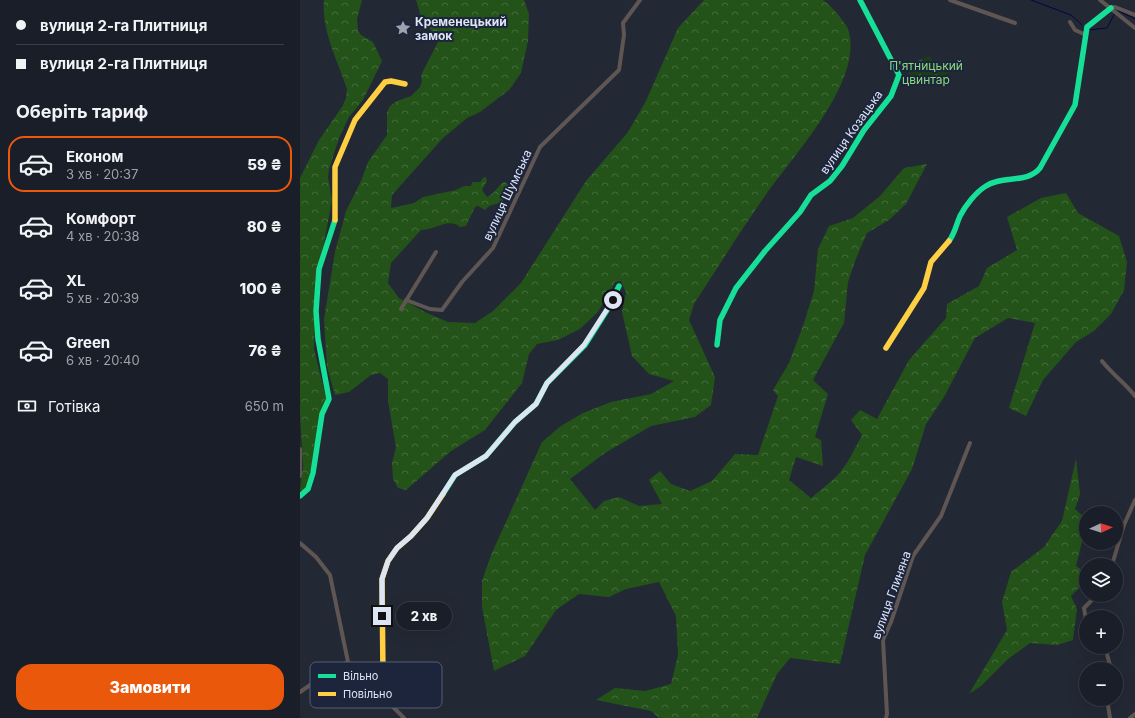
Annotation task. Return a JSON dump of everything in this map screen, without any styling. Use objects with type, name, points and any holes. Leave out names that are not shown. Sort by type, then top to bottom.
[{"type":"street","name":"вулиця Шумська","points":[[406,300],[430,309],[442,310],[462,282],[493,248],[540,147],[619,70],[624,35],[623,23],[640,0]]},
{"type":"street","name":"вулиця Козацька","points":[[717,345],[720,320],[736,288],[811,195],[830,181],[842,166],[864,130],[890,96],[898,75],[898,70],[888,55],[860,0]]},
{"type":"street","points":[[950,0],[1015,23]]},
{"type":"street","points":[[1100,0],[1135,28]]},
{"type":"street","points":[[886,348],[924,288],[931,262],[954,234],[960,216],[968,204],[985,186],[995,181],[1026,177],[1036,173],[1040,168],[1075,105],[1087,28],[1115,7],[1135,15]]},
{"type":"street","points":[[1070,22],[1074,30],[1086,35]]},
{"type":"street","points":[[300,496],[308,489],[313,473],[322,414],[329,399],[318,339],[316,311],[319,269],[334,225],[336,208],[336,167],[348,133],[364,106],[385,82],[391,81],[406,84]]},
{"type":"street","points":[[401,308],[436,252]]},
{"type":"street","points":[[383,662],[382,579],[388,561],[397,548],[411,536],[427,518],[455,475],[486,456],[515,422],[536,404],[547,383],[584,345],[609,307],[619,286]]},
{"type":"street","points":[[1102,361],[1112,374],[1121,379],[1135,396]]},
{"type":"street","name":"вулиця Глиняна","points":[[886,718],[883,640],[891,622],[913,556],[941,516],[970,443]]},
{"type":"street","points":[[300,448],[300,476]]},
{"type":"street","points":[[1114,558],[1124,525],[1135,500]]},
{"type":"street","points":[[300,543],[316,557],[330,575],[348,662]]},
{"type":"street","points":[[1084,610],[1084,608],[1090,602]]},
{"type":"street","points":[[300,692],[310,685]]},
{"type":"street","points":[[1108,706],[1110,718]]},
{"type":"street","points":[[395,708],[404,718]]},
{"type":"street","points":[[1130,718],[1135,714]]},
{"type":"green space","points":[[324,0],[362,0],[357,19],[358,31],[361,35],[373,42],[382,61],[363,100],[349,117],[339,138],[329,169],[328,177],[332,200],[324,243],[316,271],[314,349],[326,398],[319,416],[308,488],[301,491],[303,467],[300,413],[300,178],[319,140],[342,107],[346,98],[347,89],[331,45],[325,23]]},
{"type":"green space","points":[[416,0],[524,0],[529,14],[528,41],[521,73],[509,90],[480,112],[467,118],[443,138],[392,195],[391,208],[414,203],[423,197],[456,190],[464,186],[471,186],[472,182],[480,182],[486,177],[487,181],[482,190],[487,197],[502,183],[505,182],[510,187],[501,202],[488,207],[485,210],[478,206],[475,207],[466,226],[460,227],[451,223],[421,230],[391,263],[388,283],[399,298],[448,322],[475,323],[493,311],[521,283],[586,181],[628,132],[646,101],[678,28],[704,0],[823,0],[836,12],[846,24],[848,29],[851,49],[846,70],[837,93],[824,116],[767,193],[694,304],[689,320],[715,377],[711,405],[695,417],[651,426],[605,453],[570,479],[595,510],[604,501],[619,497],[639,506],[662,504],[649,480],[660,471],[671,484],[690,491],[712,481],[735,454],[758,455],[778,396],[773,390],[789,363],[814,291],[818,249],[829,226],[853,218],[880,196],[904,168],[927,164],[906,204],[889,220],[867,233],[848,282],[844,323],[813,380],[828,394],[815,437],[821,440],[823,466],[796,457],[789,480],[811,498],[835,478],[850,458],[862,435],[851,420],[860,410],[877,419],[909,360],[946,318],[947,304],[979,286],[987,268],[1017,250],[1007,217],[1041,198],[1066,193],[1078,213],[1119,236],[1127,262],[1124,290],[1111,314],[1094,331],[1076,342],[1043,380],[1026,416],[1009,408],[1035,323],[1008,318],[975,338],[944,397],[926,424],[912,469],[865,555],[840,664],[790,658],[777,674],[757,718],[659,718],[651,711],[596,700],[615,688],[645,691],[671,684],[678,655],[676,616],[659,582],[626,589],[609,597],[579,594],[556,610],[525,656],[494,671],[482,607],[482,581],[491,555],[542,442],[561,426],[583,413],[611,402],[651,394],[674,381],[649,374],[632,356],[622,312],[626,293],[621,281],[615,282],[598,312],[580,329],[558,340],[537,344],[529,354],[522,383],[485,430],[451,451],[406,490],[398,488],[393,479],[392,463],[396,447],[388,401],[388,379],[380,373],[371,375],[349,392],[335,395],[327,367],[324,319],[335,252],[346,211],[361,181],[368,162],[387,135],[387,112],[390,106],[397,101],[411,96],[420,87],[422,81],[421,75],[438,42],[436,36],[422,20]]},
{"type":"green space","name":"П'ятницький цвинтар","points":[[929,56],[936,64],[951,71],[929,86],[909,77],[909,65]]},
{"type":"green space","points":[[1076,459],[1080,494],[1075,509],[1079,513],[1080,550],[1076,566],[1079,568],[1079,588],[1071,596],[1077,609],[1073,640],[1057,645],[1030,643],[1008,659],[981,686],[969,694],[1007,630],[1002,602],[1011,572],[1044,547],[1062,521]]},
{"type":"waterway","points":[[1031,0],[1071,15],[1082,25]]},
{"type":"waterway","points":[[1119,11],[1135,19]]},
{"type":"waterway","points":[[1089,30],[1107,28],[1115,13]]},
{"type":"traffic: fast","points":[[717,345],[720,320],[736,288],[765,251],[800,212],[811,195],[830,181],[842,166],[864,130],[891,96],[899,75],[860,0]]},
{"type":"traffic: fast","points":[[949,241],[965,208],[975,195],[982,189],[999,181],[1028,176],[1035,173],[1040,168],[1075,105],[1087,27],[1111,8]]},
{"type":"traffic: fast","points":[[300,496],[308,489],[313,473],[322,414],[329,399],[318,339],[316,311],[319,269],[335,220]]},
{"type":"traffic: fast","points":[[443,494],[455,475],[486,456],[515,422],[536,404],[547,383],[585,345],[609,307],[619,286]]},
{"type":"traffic: slow","points":[[335,220],[335,167],[355,120],[385,82],[391,81],[405,84]]},
{"type":"traffic: slow","points":[[886,348],[924,288],[931,262],[949,241]]},
{"type":"traffic: slow","points":[[383,662],[382,579],[388,561],[397,548],[411,536],[427,518],[443,494]]},
{"type":"place","name":"Кременецький замок","points":[[403,28]]},
{"type":"route","points":[[382,616],[382,579],[388,561],[397,548],[420,527],[448,483],[455,475],[486,456],[515,422],[536,404],[547,383],[576,355],[584,345],[613,300]]}]
